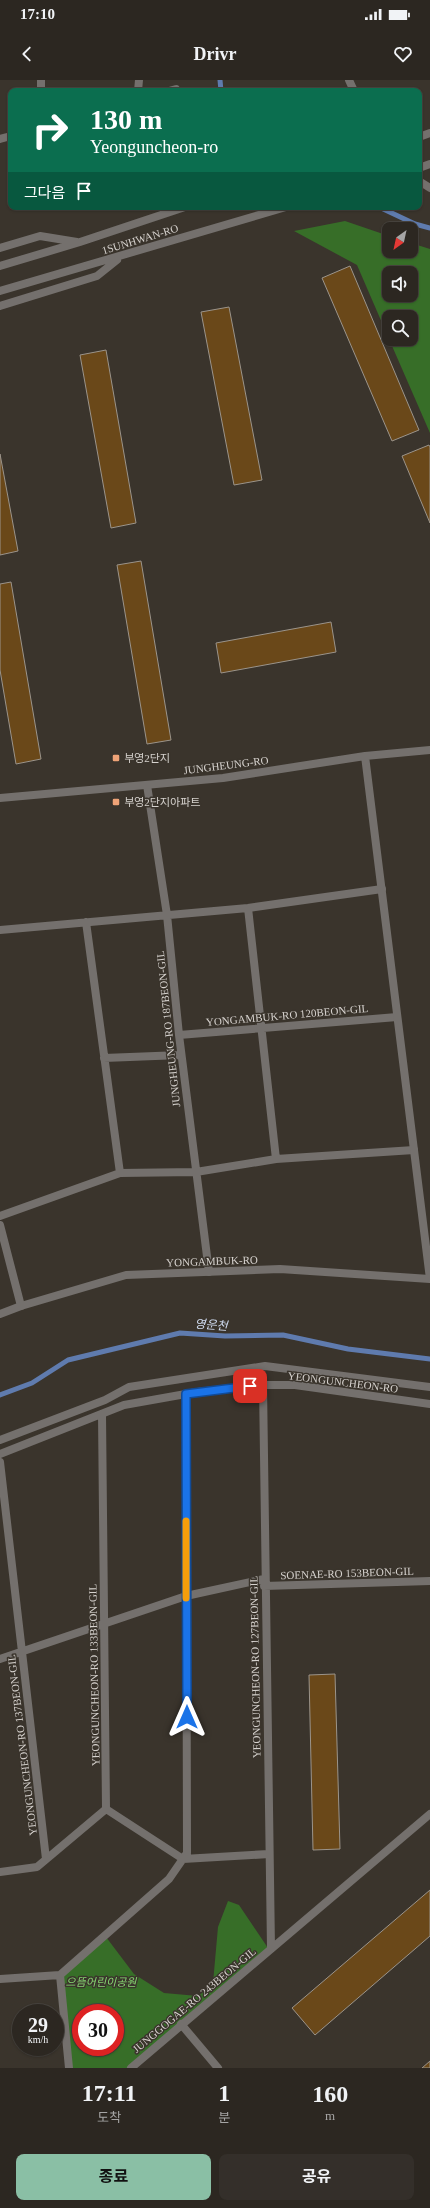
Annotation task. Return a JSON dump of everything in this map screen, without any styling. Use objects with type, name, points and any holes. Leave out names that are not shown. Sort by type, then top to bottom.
[{"type":"street","name":"1SUNHWAN-RO","points":[[0,266],[80,242],[176,210]]},
{"type":"street","name":"1SUNHWAN-RO","points":[[0,291],[276,210]]},
{"type":"street","points":[[0,248],[40,236],[80,242]]},
{"type":"street","points":[[0,306],[97,276],[120,257]]},
{"type":"street","name":"JUNGHEUNG-RO","points":[[0,798],[223,778],[365,756],[430,750]]},
{"type":"street","points":[[365,756],[430,1279]]},
{"type":"street","name":"JUNGHEUNG-RO 187BEON-GIL","points":[[147,785],[167,915],[181,1055],[209,1272]]},
{"type":"street","points":[[0,930],[248,908],[382,889]]},
{"type":"street","points":[[248,908],[276,1160]]},
{"type":"street","points":[[86,922],[120,1173]]},
{"type":"street","name":"YONGAMBUK-RO 120BEON-GIL","points":[[179,1035],[397,1017]]},
{"type":"street","points":[[104,1058],[181,1055]]},
{"type":"street","points":[[0,1216],[120,1173],[196,1172],[276,1160],[414,1150]]},
{"type":"street","points":[[0,1225],[21,1306]]},
{"type":"street","name":"YONGAMBUK-RO","points":[[0,1314],[21,1306],[126,1275],[280,1269],[430,1279]]},
{"type":"street","points":[[0,1440],[105,1400],[129,1387],[264,1366],[430,1387]]},
{"type":"street","name":"YEONGUNCHEON-RO","points":[[0,1454],[124,1405],[186,1394],[263,1385],[296,1385],[430,1404]]},
{"type":"street","name":"YEONGUNCHEON-RO 127BEON-GIL","points":[[263,1385],[264,1582],[271,1948]]},
{"type":"street","points":[[0,1979],[60,1975],[169,1879],[187,1853],[186,1394]]},
{"type":"street","name":"YEONGUNCHEON-RO 133BEON-GIL","points":[[102,1414],[106,1809]]},
{"type":"street","name":"YEONGUNCHEON-RO 137BEON-GIL","points":[[0,1462],[46,1859]]},
{"type":"street","name":"SOENAE-RO 153BEON-GIL","points":[[0,1659],[186,1596],[264,1582],[430,1581]]},
{"type":"street","points":[[0,1872],[37,1867],[106,1809],[183,1859],[269,1854]]},
{"type":"street","name":"JUNGGOGAE-RO 243BEON-GIL","points":[[131,2068],[430,1814]]},
{"type":"street","points":[[60,1975],[69,2068]]},
{"type":"street","points":[[181,2024],[218,2068]]},
{"type":"green space","points":[[345,221],[382,234],[382,258],[418,258],[418,245],[430,249],[430,433],[392,346],[418,346],[418,310],[382,310],[382,323],[357,265],[294,231]]},
{"type":"green space","name":"으뜸어린이공원","points":[[228,1901],[239,1905],[268,1948],[128,2068],[71,2068],[62,1976],[106,1937],[134,1974],[164,1993],[198,1996],[213,1983],[218,1927]]},
{"type":"building","points":[[350,266],[382,342],[382,346],[384,346],[419,430],[392,441],[322,278]]},
{"type":"building","points":[[229,307],[262,480],[234,485],[201,312]]},
{"type":"building","points":[[106,350],[136,523],[111,528],[80,355]]},
{"type":"building","points":[[429,445],[430,447],[430,523],[402,456]]},
{"type":"building","points":[[0,454],[18,551],[0,555]]},
{"type":"building","points":[[141,561],[171,740],[147,744],[117,565]]},
{"type":"building","points":[[11,582],[41,759],[16,764],[0,670],[0,584]]},
{"type":"building","points":[[331,622],[336,652],[221,673],[216,643]]},
{"type":"building","points":[[335,1674],[340,1849],[313,1850],[309,1675]]},
{"type":"building","points":[[430,1890],[430,1936],[315,2035],[292,2008]]},
{"type":"building","points":[[430,2061],[430,2068],[422,2068]]},
{"type":"waterway","points":[[220,80],[221,88]]},
{"type":"waterway","points":[[385,210],[415,224],[430,228]]},
{"type":"waterway","name":"영운천","points":[[0,1395],[32,1383],[68,1360],[180,1333],[225,1336],[283,1335],[348,1349],[430,1359]]},
{"type":"slow traffic","points":[[186,1521],[186,1598]]},
{"type":"place","name":"부영2단지","points":[[116,758]]},
{"type":"place","name":"부영2단지아파트","points":[[116,802]]},
{"type":"route","points":[[187,1717],[186,1394],[250,1386]]}]
